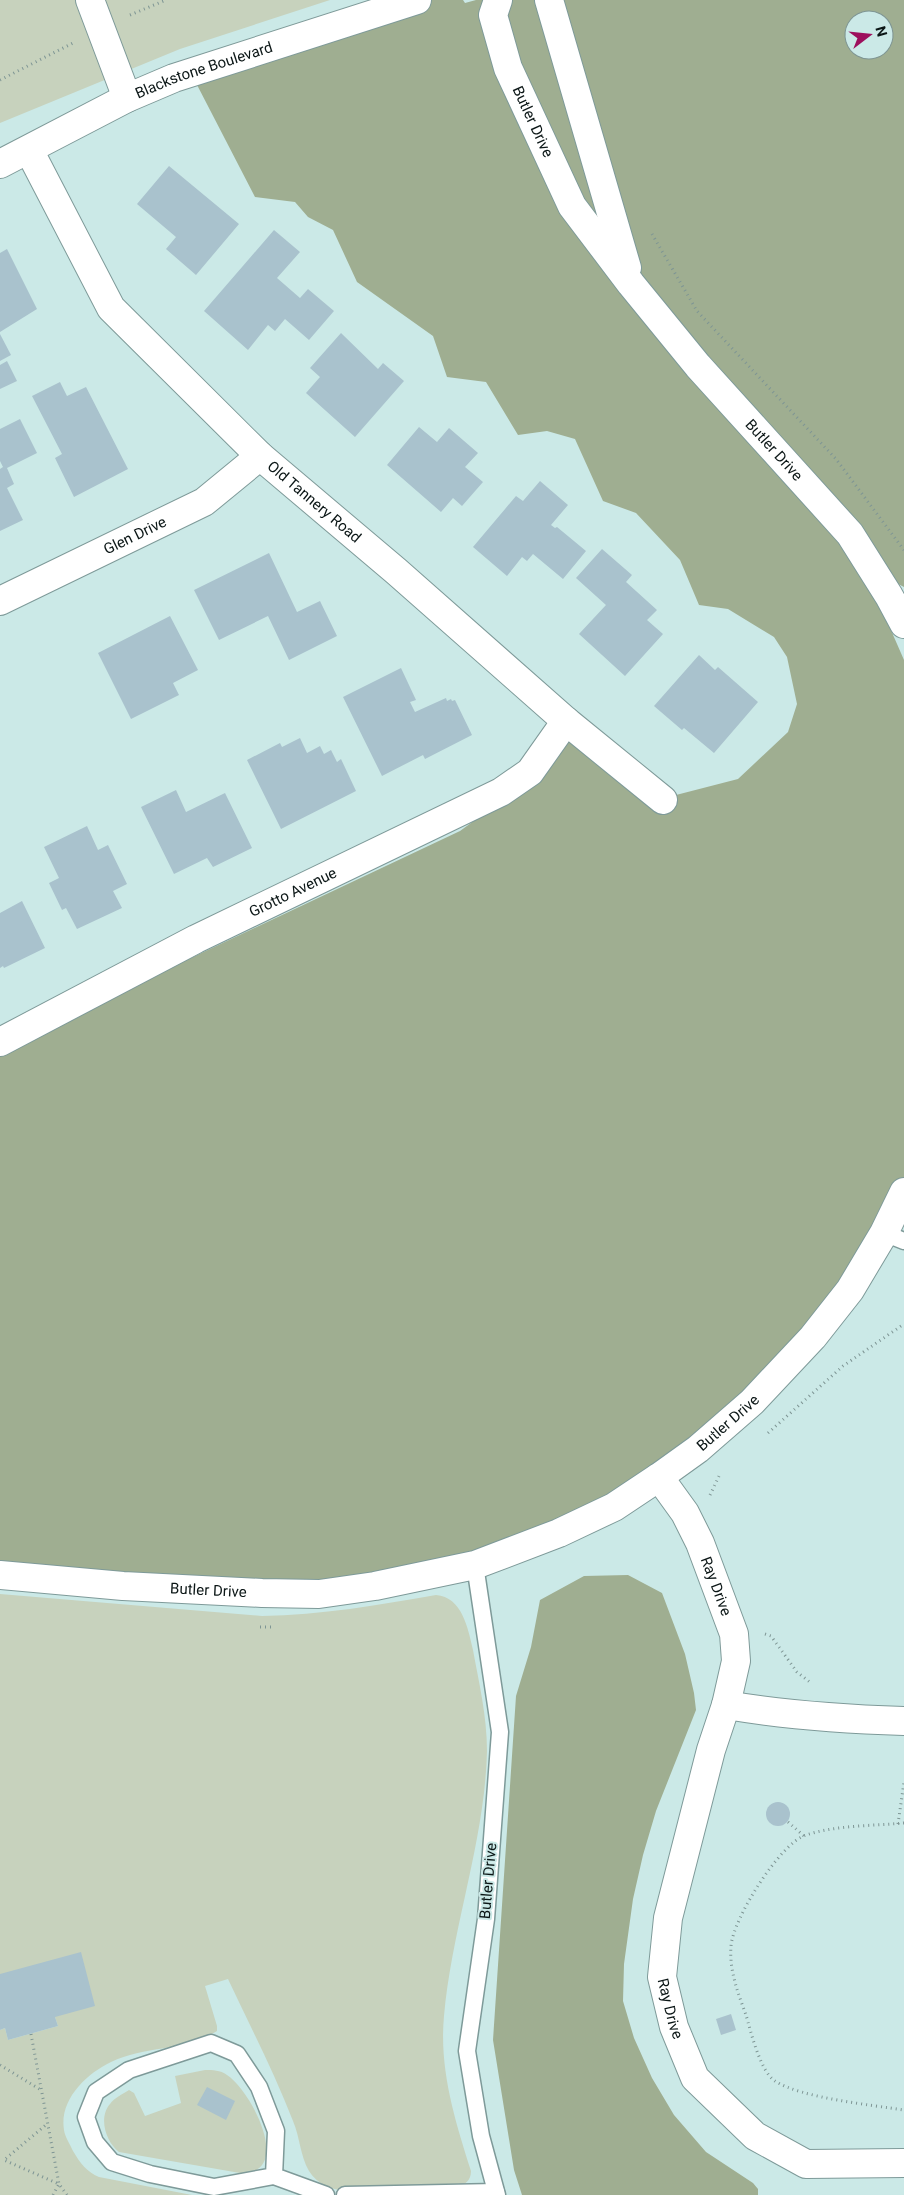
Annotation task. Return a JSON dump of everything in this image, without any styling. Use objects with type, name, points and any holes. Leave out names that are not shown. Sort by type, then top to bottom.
[{"type":"street","points":[[90,0],[127,98]]},
{"type":"street","name":"Blackstone Boulevard","points":[[0,164],[127,98],[174,78],[417,0]]},
{"type":"street","name":"Butler Drive","points":[[498,0],[493,15],[508,68],[572,206],[631,284],[698,366],[850,534],[890,596],[904,624]]},
{"type":"street","name":"Butler Drive","points":[[550,0],[631,284]]},
{"type":"street","name":"Old Tannery Road","points":[[29,150],[111,308],[260,456],[396,571],[566,721],[663,800]]},
{"type":"street","name":"Glen Drive","points":[[0,602],[204,502],[260,456]]},
{"type":"street","name":"Grotto Avenue","points":[[0,1042],[196,939],[501,792],[530,772],[566,721]]},
{"type":"street","name":"Butler Drive","points":[[0,1575],[133,1586],[319,1594],[375,1586],[475,1566],[551,1537],[606,1511],[658,1477],[698,1449],[752,1402],[812,1337],[894,1237],[904,1192]]},
{"type":"street","name":"Ray Drive","points":[[658,1477],[685,1513],[700,1543],[734,1634],[736,1661],[726,1706],[711,1750],[668,1918],[662,1977],[674,2027],[695,2078],[755,2136],[806,2164],[904,2163]]},
{"type":"street","points":[[726,1706],[793,1716],[904,1721]]},
{"type":"lane","name":"Butler Drive","points":[[475,1566],[500,1732],[486,1919],[467,2051],[482,2136],[496,2193]]},
{"type":"lane","points":[[274,2176],[276,2131],[259,2087],[237,2054],[211,2043],[129,2070],[96,2092],[86,2117],[95,2142],[112,2162],[150,2174],[214,2187],[274,2176],[326,2195]]},
{"type":"lane","points":[[345,2195],[496,2193]]},
{"type":"path","points":[[651,231],[697,311],[836,459],[904,550]]},
{"type":"path","points":[[760,1632],[771,1636],[797,1672],[812,1683]]},
{"type":"path","points":[[898,1824],[904,1782]]},
{"type":"path","points":[[788,1822],[804,1836]]},
{"type":"path","points":[[904,1824],[828,1830],[804,1836],[784,1852],[767,1871],[731,1943],[731,1967],[761,2060],[773,2080],[793,2089],[850,2102],[904,2110]]},
{"type":"path","points":[[31,2034],[59,2184],[67,2195]]},
{"type":"path","points":[[0,2065],[42,2090]]},
{"type":"path","points":[[47,2124],[2,2161],[59,2184]]},
{"type":"path","points":[[53,2195],[59,2184]]},
{"type":"green space","points":[[0,0],[330,0],[180,49],[0,123]]},
{"type":"green space","points":[[426,0],[463,0],[465,3],[476,0],[904,0],[904,587],[863,566],[904,660],[904,1182],[883,1236],[688,1465],[418,1581],[0,1582],[0,1048],[460,831],[518,789],[562,735],[645,803],[738,779],[788,732],[797,704],[787,657],[774,637],[728,609],[699,605],[680,560],[636,513],[603,501],[575,439],[547,431],[518,435],[486,382],[447,377],[433,336],[357,282],[333,230],[308,217],[295,202],[255,197],[195,81]]},
{"type":"green space","points":[[628,1575],[662,1593],[685,1654],[696,1710],[656,1811],[643,1855],[633,1899],[624,1964],[623,2001],[634,2038],[652,2078],[674,2115],[706,2152],[753,2183],[758,2189],[758,2195],[522,2195],[514,2170],[493,2040],[516,1696],[531,1647],[540,1600],[584,1576]]},
{"type":"green space","points":[[0,1594],[262,1616],[328,1612],[436,1595],[445,1597],[458,1607],[466,1623],[473,1650],[487,1738],[481,1817],[448,1983],[443,2036],[446,2075],[450,2095],[471,2171],[469,2180],[465,2184],[457,2188],[344,2191],[320,2183],[312,2176],[306,2165],[286,2103],[228,1979],[205,1986],[217,2031],[192,2042],[137,2053],[102,2067],[92,2073],[76,2089],[66,2108],[64,2119],[66,2138],[78,2159],[91,2173],[99,2177],[192,2195],[0,2195],[0,2030],[5,2028],[8,2040],[58,2026],[55,2017],[0,1974]]},
{"type":"green space","points":[[205,2070],[219,2071],[227,2075],[247,2097],[256,2113],[263,2130],[266,2147],[265,2161],[256,2170],[240,2173],[119,2152],[114,2148],[107,2136],[104,2123],[106,2110],[114,2100],[129,2090],[134,2093],[145,2116],[181,2103],[175,2076]]},
{"type":"building","points":[[169,166],[239,224],[196,275],[166,249],[176,237],[137,204]]},
{"type":"building","points":[[274,230],[300,252],[277,278],[300,298],[308,289],[334,311],[309,340],[285,319],[275,331],[268,325],[248,350],[204,311]]},
{"type":"building","points":[[7,249],[37,309],[0,332],[0,253]]},
{"type":"building","points":[[341,333],[378,369],[383,363],[404,381],[355,437],[306,393],[320,377],[310,368]]},
{"type":"building","points":[[0,334],[11,355],[0,361]]},
{"type":"building","points":[[7,361],[17,381],[0,389],[0,365]]},
{"type":"building","points":[[60,382],[67,396],[86,387],[128,469],[74,497],[55,458],[62,454],[32,396]]},
{"type":"building","points":[[20,419],[37,453],[7,468],[14,484],[7,488],[23,520],[0,531],[0,469],[3,467],[0,461],[0,429]]},
{"type":"building","points":[[419,427],[437,442],[449,428],[478,453],[465,467],[483,482],[462,506],[453,498],[441,512],[387,465]]},
{"type":"building","points":[[540,481],[568,505],[551,525],[555,528],[557,527],[586,551],[563,579],[533,554],[527,561],[522,557],[507,576],[473,547],[516,496],[523,501]]},
{"type":"building","points":[[602,549],[632,575],[626,582],[657,610],[647,620],[663,634],[625,676],[579,634],[606,605],[576,578]]},
{"type":"building","points":[[269,553],[297,612],[320,601],[337,636],[289,660],[268,616],[219,640],[194,590]]},
{"type":"building","points":[[170,616],[198,670],[173,683],[179,695],[131,719],[98,653]]},
{"type":"building","points":[[699,655],[715,670],[718,667],[758,702],[714,753],[684,728],[682,730],[654,706]]},
{"type":"building","points":[[401,668],[416,700],[410,702],[415,712],[446,698],[447,701],[455,700],[472,735],[425,759],[423,755],[382,776],[343,697]]},
{"type":"building","points":[[300,738],[307,753],[320,746],[324,754],[331,750],[337,762],[341,759],[356,791],[281,829],[247,760],[280,743],[282,747]]},
{"type":"building","points":[[176,790],[186,812],[225,793],[252,848],[213,867],[207,858],[174,874],[141,807]]},
{"type":"building","points":[[87,826],[98,850],[108,845],[127,884],[113,891],[122,908],[77,929],[66,908],[62,910],[49,883],[59,878],[44,847]]},
{"type":"building","points":[[22,901],[45,948],[4,968],[3,966],[0,968],[0,913]]},
{"type":"building","points":[[778,1802],[787,1805],[790,1814],[787,1823],[778,1826],[769,1823],[766,1814],[769,1805]]},
{"type":"building","points":[[81,1952],[95,2006],[55,2017],[58,2026],[8,2040],[5,2028],[0,2030],[0,1974]]},
{"type":"building","points":[[731,2014],[736,2030],[721,2035],[716,2019]]},
{"type":"building","points":[[207,2087],[235,2101],[226,2120],[197,2105]]}]
